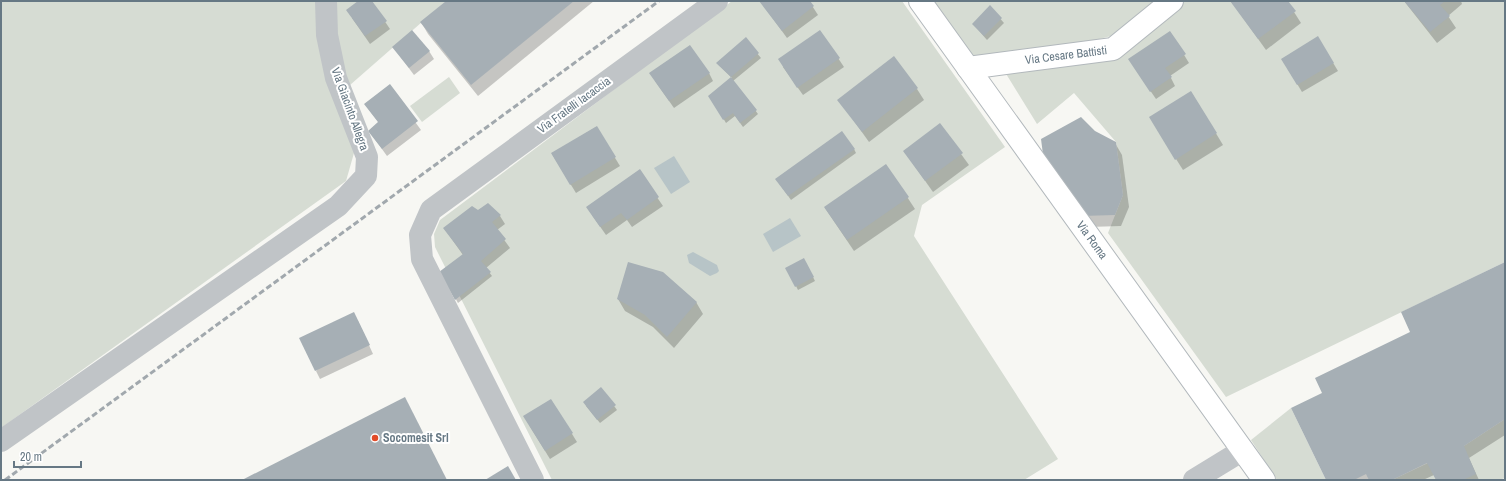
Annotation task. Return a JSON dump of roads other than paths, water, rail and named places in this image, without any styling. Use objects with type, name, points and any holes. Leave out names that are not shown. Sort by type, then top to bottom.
[{"type":"street","name":"Via Giacinto Allegra","points":[[1,441],[338,206],[366,176],[367,157],[336,78],[327,35],[326,1]]},
{"type":"street","name":"Via Fratelli Iacaccia","points":[[533,480],[422,259],[420,235],[431,210],[717,1]]},
{"type":"street","name":"Via Roma","points":[[920,1],[1264,480]]},
{"type":"street","name":"Via Cesare Battisti","points":[[968,68],[1113,49],[1172,1]]},
{"type":"street","points":[[1194,480],[1243,450]]},
{"type":"railway","points":[[5,480],[659,1]]},
{"type":"place","name":"Socomesit Srl","points":[[375,438]]}]
